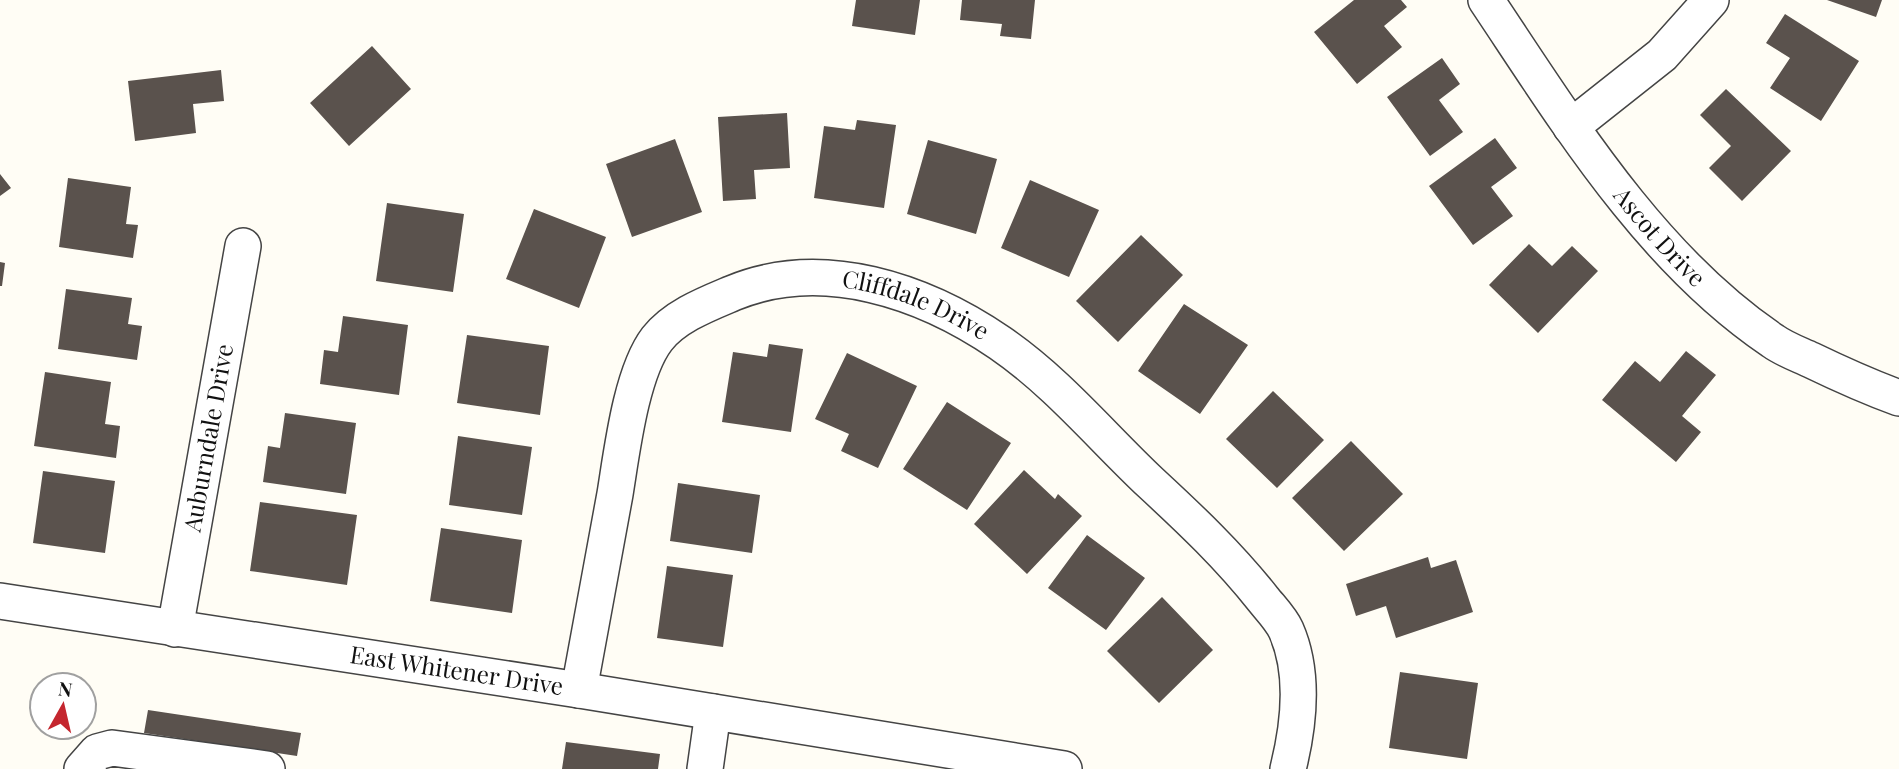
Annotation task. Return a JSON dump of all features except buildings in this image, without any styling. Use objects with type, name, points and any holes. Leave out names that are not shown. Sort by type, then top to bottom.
[{"type":"street","name":"Ascot Drive","points":[[1486,0],[1571,128],[1642,221],[1718,299],[1774,343],[1860,384],[1899,398]]},
{"type":"street","points":[[1571,128],[1662,55],[1711,0]]},
{"type":"street","name":"Auburndale Drive","points":[[175,629],[243,246]]},
{"type":"street","name":"Cliffdale Drive","points":[[579,690],[631,409],[645,359],[658,338],[676,321],[748,287],[810,276],[846,279],[896,291],[946,312],[1000,343],[1049,383],[1221,549],[1284,626],[1292,646],[1299,702],[1294,745],[1287,769]]},
{"type":"street","name":"East Whitener Drive","points":[[0,601],[579,690],[1063,769]]},
{"type":"street","points":[[705,769],[713,712]]},
{"type":"street","points":[[82,769],[97,752],[112,748],[267,769]]}]
